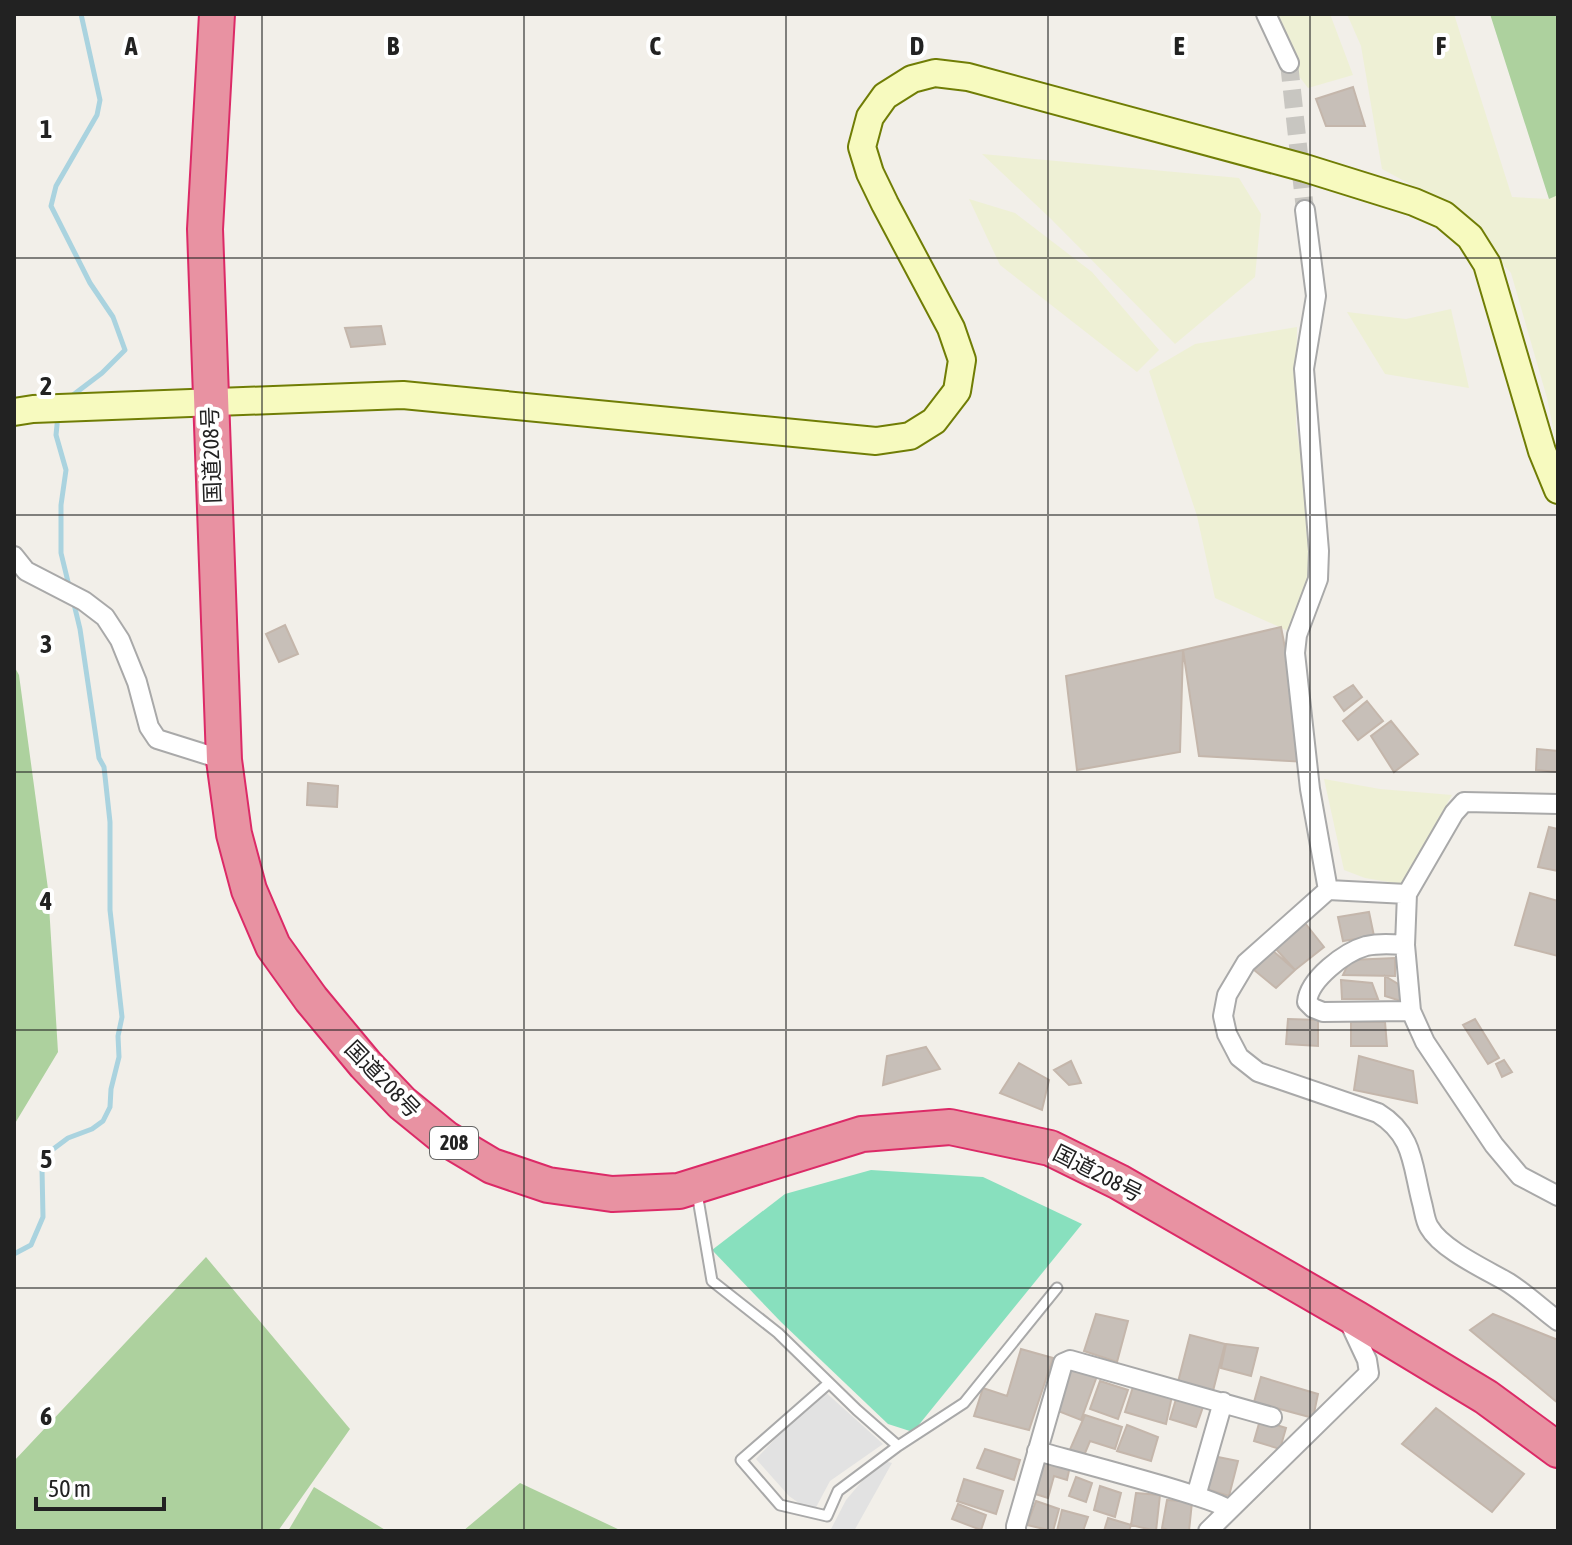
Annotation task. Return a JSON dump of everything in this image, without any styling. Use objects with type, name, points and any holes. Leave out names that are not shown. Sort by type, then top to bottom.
[{"type":"highway","name":"国道208号","points":[[217,14],[205,229],[224,760],[234,834],[249,890],[273,946],[365,1064],[402,1103],[445,1138],[492,1166],[548,1185],[612,1194],[679,1191],[862,1134],[950,1127],[1050,1148],[1119,1182],[1357,1319],[1486,1397],[1558,1450]]},
{"type":"street","points":[[1266,14],[1289,63]]},
{"type":"street","points":[[14,412],[403,395],[876,441],[910,436],[934,421],[957,391],[962,360],[951,328],[880,194],[862,147],[870,117],[885,96],[912,79],[935,73],[968,77],[1290,164],[1414,202],[1444,215],[1470,237],[1487,264],[1542,451],[1558,490]]},
{"type":"street","points":[[1305,210],[1316,296],[1304,369],[1319,551],[1318,579],[1297,635],[1295,653],[1310,789],[1328,890]]},
{"type":"street","points":[[14,556],[26,571],[84,601],[105,617],[120,640],[137,682],[149,727],[157,739],[224,760]]},
{"type":"street","points":[[1558,804],[1464,802],[1454,813],[1407,894],[1405,945],[1411,1011],[1425,1042],[1494,1145],[1520,1176],[1558,1196]]},
{"type":"street","points":[[1407,894],[1328,890],[1246,963],[1227,995],[1223,1016],[1227,1034],[1239,1057],[1258,1072],[1378,1113],[1391,1121],[1402,1133],[1410,1150],[1429,1228],[1484,1272],[1508,1283],[1558,1321]]},
{"type":"street","points":[[1405,945],[1369,945],[1354,951],[1323,975],[1308,994],[1307,1002],[1323,1012],[1411,1011]]},
{"type":"street","points":[[1208,1531],[1369,1373],[1367,1360],[1352,1328],[1357,1319]]},
{"type":"street","points":[[1016,1531],[1063,1363],[1070,1360],[1272,1417]]},
{"type":"street","points":[[1196,1496],[1223,1402]]},
{"type":"street","points":[[1037,1451],[1196,1496],[1225,1505],[1229,1510]]},
{"type":"lane","points":[[696,1185],[712,1281],[778,1333],[898,1446]]},
{"type":"lane","points":[[829,1383],[741,1460],[780,1505],[827,1516],[838,1491],[898,1446],[964,1403],[1057,1288]]},
{"type":"green space","points":[[1270,14],[1330,14],[1353,75],[1308,88],[1289,63]]},
{"type":"green space","points":[[1347,14],[1454,14],[1512,197],[1549,199],[1558,194],[1558,452],[1547,398],[1511,273],[1447,204],[1382,169],[1361,46]]},
{"type":"green space","points":[[1490,14],[1558,14],[1558,195],[1549,199]]},
{"type":"green space","points":[[982,154],[1239,178],[1261,214],[1255,277],[1175,344]]},
{"type":"green space","points":[[969,199],[1015,213],[1092,272],[1159,350],[1137,372],[1000,265]]},
{"type":"green space","points":[[1451,309],[1469,388],[1385,374],[1347,312],[1406,319]]},
{"type":"green space","points":[[1297,327],[1296,426],[1318,561],[1297,635],[1215,598],[1197,516],[1149,371],[1195,344]]},
{"type":"green space","points":[[14,666],[19,675],[48,889],[58,1052],[14,1125]]},
{"type":"green space","points":[[1324,779],[1380,789],[1452,795],[1401,884],[1365,878],[1344,870]]},
{"type":"green space","points":[[871,1170],[983,1177],[1082,1224],[913,1432],[888,1424],[781,1322],[712,1250],[785,1194]]},
{"type":"green space","points":[[206,1257],[350,1429],[278,1531],[14,1531],[14,1461]]},
{"type":"green space","points":[[520,1483],[622,1531],[463,1531]]},
{"type":"green space","points":[[314,1487],[387,1531],[288,1531]]},
{"type":"shaded area","points":[[822,1389],[883,1444],[830,1481],[813,1513],[789,1496],[756,1459]]},
{"type":"shaded area","points":[[880,1460],[892,1463],[854,1531],[830,1531],[846,1500]]},
{"type":"building","points":[[1353,87],[1365,126],[1326,126],[1316,99]]},
{"type":"building","points":[[381,326],[385,344],[351,347],[345,328]]},
{"type":"building","points":[[285,625],[298,654],[279,662],[266,634]]},
{"type":"building","points":[[1281,627],[1307,762],[1199,756],[1183,650]]},
{"type":"building","points":[[1183,650],[1180,752],[1077,770],[1066,676]]},
{"type":"building","points":[[1353,685],[1362,697],[1344,711],[1334,697]]},
{"type":"building","points":[[1367,701],[1383,721],[1358,740],[1343,721]]},
{"type":"building","points":[[1391,721],[1418,754],[1394,772],[1371,736]]},
{"type":"building","points":[[1537,749],[1558,751],[1558,772],[1536,770]]},
{"type":"building","points":[[308,783],[338,786],[337,807],[307,805]]},
{"type":"building","points":[[1549,827],[1558,829],[1558,871],[1538,867]]},
{"type":"building","points":[[1530,893],[1558,901],[1558,956],[1515,945]]},
{"type":"building","points":[[1369,912],[1374,936],[1343,941],[1338,917]]},
{"type":"building","points":[[1305,923],[1324,947],[1295,970],[1275,948]]},
{"type":"building","points":[[1272,950],[1295,970],[1276,988],[1254,970]]},
{"type":"building","points":[[1395,958],[1395,976],[1343,975],[1350,960]]},
{"type":"building","points":[[1385,976],[1398,984],[1404,1002],[1385,996]]},
{"type":"building","points":[[1341,980],[1372,983],[1378,999],[1342,999]]},
{"type":"building","points":[[1288,1019],[1318,1020],[1318,1046],[1286,1044]]},
{"type":"building","points":[[1475,1019],[1499,1058],[1488,1064],[1463,1025]]},
{"type":"building","points":[[1351,1022],[1385,1022],[1387,1046],[1351,1046]]},
{"type":"building","points":[[926,1047],[940,1069],[883,1085],[887,1056]]},
{"type":"building","points":[[1359,1056],[1413,1071],[1417,1103],[1354,1090]]},
{"type":"building","points":[[1504,1060],[1512,1072],[1502,1077],[1496,1064]]},
{"type":"building","points":[[1071,1061],[1081,1083],[1069,1085],[1054,1070]]},
{"type":"building","points":[[1019,1063],[1049,1080],[1042,1110],[1000,1093]]},
{"type":"building","points":[[1096,1314],[1128,1321],[1117,1362],[1084,1351]]},
{"type":"building","points":[[1493,1314],[1558,1340],[1558,1403],[1470,1330]]},
{"type":"building","points":[[1190,1335],[1225,1344],[1213,1391],[1178,1382]]},
{"type":"building","points":[[1226,1344],[1258,1348],[1251,1376],[1221,1368]]},
{"type":"building","points":[[1021,1349],[1053,1358],[1029,1430],[974,1416],[983,1388],[1007,1396]]},
{"type":"building","points":[[1071,1368],[1097,1376],[1081,1420],[1058,1411]]},
{"type":"building","points":[[1261,1377],[1318,1394],[1313,1418],[1254,1402]]},
{"type":"building","points":[[1100,1381],[1128,1390],[1118,1419],[1090,1409]]},
{"type":"building","points":[[1133,1387],[1172,1396],[1166,1424],[1125,1412]]},
{"type":"building","points":[[1176,1399],[1203,1407],[1196,1427],[1170,1419]]},
{"type":"building","points":[[1436,1408],[1524,1474],[1492,1512],[1402,1444]]},
{"type":"building","points":[[1085,1415],[1122,1427],[1115,1449],[1090,1441],[1083,1458],[1068,1454]]},
{"type":"building","points":[[1260,1420],[1286,1428],[1280,1449],[1254,1441]]},
{"type":"building","points":[[1127,1425],[1158,1437],[1151,1461],[1117,1451]]},
{"type":"building","points":[[985,1449],[1020,1460],[1014,1480],[977,1468]]},
{"type":"building","points":[[1213,1456],[1238,1461],[1229,1496],[1203,1488]]},
{"type":"building","points":[[1040,1457],[1070,1466],[1067,1480],[1054,1476],[1048,1498],[1029,1492]]},
{"type":"building","points":[[1076,1477],[1092,1483],[1086,1502],[1069,1496]]},
{"type":"building","points":[[964,1479],[1003,1491],[996,1514],[957,1501]]},
{"type":"building","points":[[1100,1486],[1121,1493],[1115,1517],[1094,1510]]},
{"type":"building","points":[[1136,1493],[1160,1495],[1156,1531],[1131,1525]]},
{"type":"building","points":[[1167,1500],[1192,1502],[1189,1531],[1162,1528]]},
{"type":"building","points":[[1036,1501],[1059,1509],[1053,1531],[1027,1525]]},
{"type":"building","points":[[958,1504],[986,1515],[981,1530],[952,1519]]},
{"type":"building","points":[[1062,1510],[1088,1517],[1083,1531],[1057,1531]]},
{"type":"building","points":[[1108,1518],[1131,1525],[1129,1531],[1104,1531]]},
{"type":"waterway","points":[[69,398],[102,373],[125,350],[113,317],[90,283],[51,206],[56,186],[97,115],[100,100],[81,14]]},
{"type":"waterway","points":[[58,415],[56,435],[66,470],[61,505],[61,553],[69,586]]},
{"type":"waterway","points":[[14,1254],[31,1245],[43,1217],[42,1169],[52,1150],[68,1138],[103,1121],[110,1107],[119,1057],[118,1036],[122,1017],[110,910],[110,822],[104,767],[99,758],[73,600]]},
{"type":"tunnel","points":[[1289,63],[1305,210]]}]
